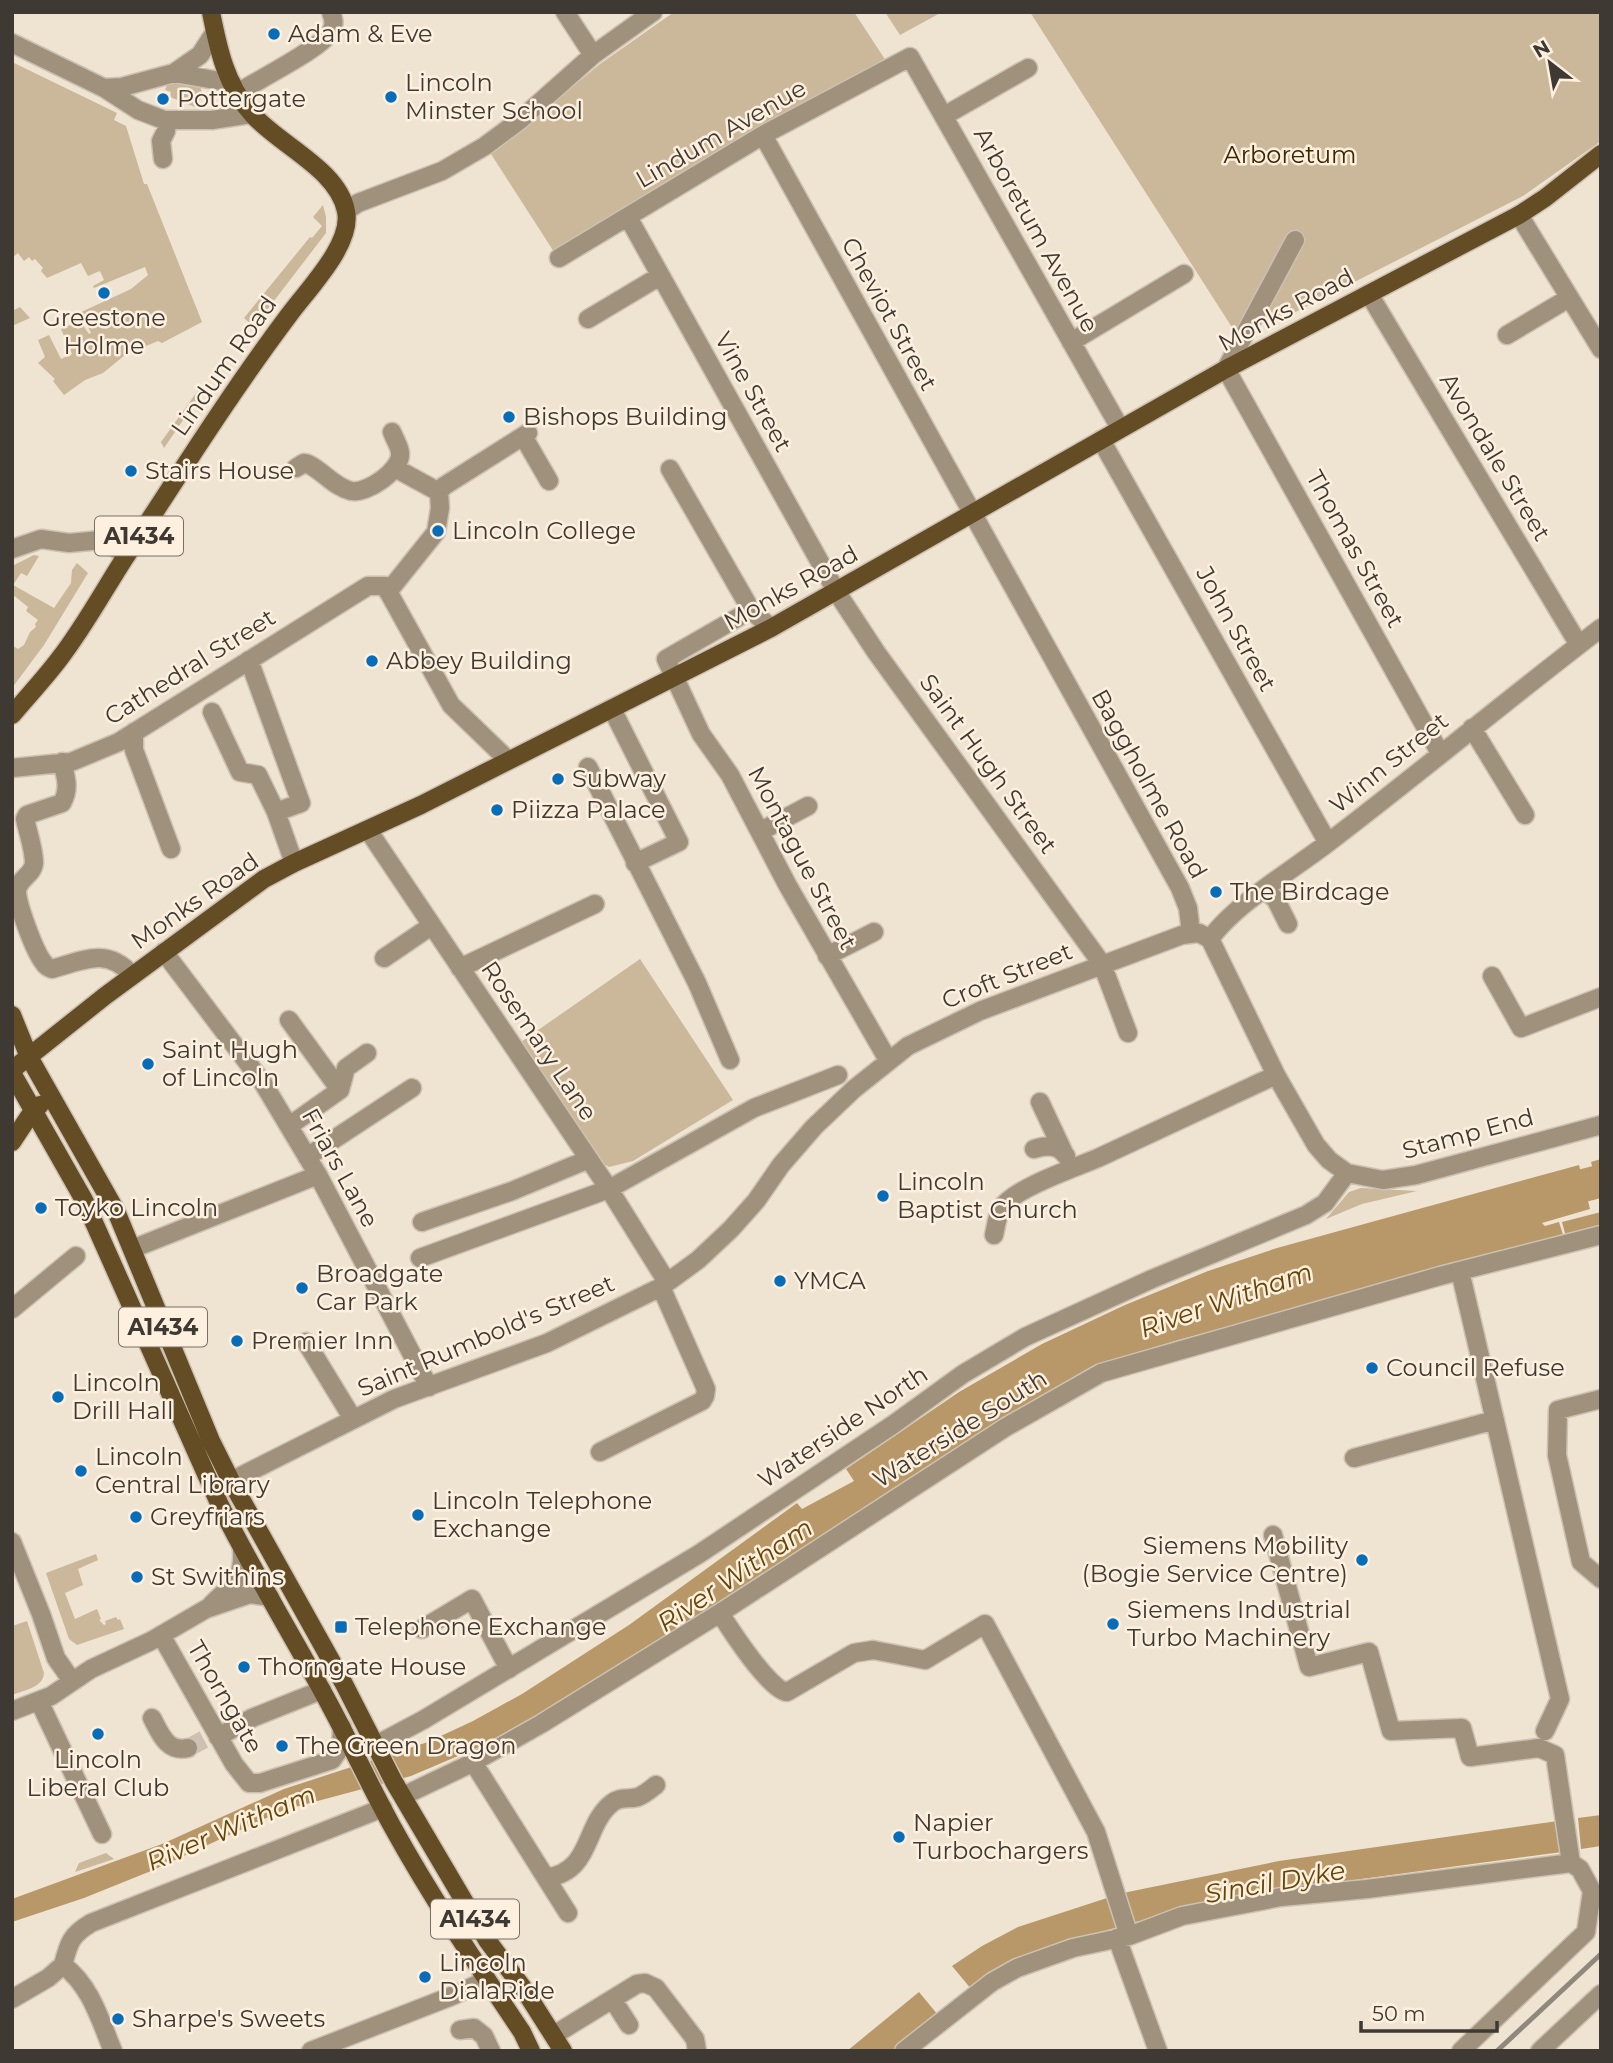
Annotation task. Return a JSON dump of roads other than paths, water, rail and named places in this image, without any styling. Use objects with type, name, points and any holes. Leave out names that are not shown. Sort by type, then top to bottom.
[{"type":"main road","points":[[211,12],[222,60],[234,88],[251,114],[327,178],[340,193],[346,211]]},
{"type":"main road","name":"Monks Road","points":[[12,1072],[132,975],[252,886],[293,863],[368,830],[771,628],[1226,369],[1519,215],[1601,154]]},
{"type":"main road","name":"Lindum Road","points":[[12,715],[61,657],[195,448],[260,353],[339,249],[347,223],[346,211]]},
{"type":"main road","name":"A1434","points":[[12,1015],[29,1057],[116,1211],[211,1441],[231,1481],[343,1682],[398,1789],[487,1940],[558,2043]]},
{"type":"main road","points":[[29,1057],[32,1112]]},
{"type":"main road","name":"A1434","points":[[12,1072],[32,1112],[84,1200],[242,1551],[452,1927],[522,2032],[531,2051]]},
{"type":"main road","points":[[12,1142],[32,1112],[51,1096]]},
{"type":"street","points":[[174,73],[234,88],[323,41],[331,33],[334,24],[331,12]]},
{"type":"street","points":[[565,12],[593,55]]},
{"type":"street","points":[[346,211],[358,203],[442,171],[485,146],[520,120],[593,55],[653,12]]},
{"type":"street","points":[[104,88],[122,88],[174,73],[200,55],[215,32]]},
{"type":"street","points":[[12,43],[104,88],[138,110],[167,121],[212,120],[251,114]]},
{"type":"street","name":"Arboretum Avenue","points":[[910,57],[1120,428]]},
{"type":"street","name":"Lindum Avenue","points":[[559,258],[763,135],[910,57]]},
{"type":"street","points":[[944,116],[1028,68]]},
{"type":"street","points":[[163,159],[161,141],[167,121]]},
{"type":"street","name":"Cheviot Street","points":[[763,135],[972,516]]},
{"type":"street","points":[[1519,215],[1601,349]]},
{"type":"street","name":"Vine Street","points":[[628,217],[836,591]]},
{"type":"street","points":[[1226,369],[1295,240]]},
{"type":"street","points":[[1071,342],[1184,274]]},
{"type":"street","points":[[588,319],[660,276]]},
{"type":"street","name":"Avondale Street","points":[[1369,294],[1578,645]]},
{"type":"street","points":[[1507,335],[1569,298]]},
{"type":"street","name":"Thomas Street","points":[[1226,369],[1440,753]]},
{"type":"street","points":[[296,468],[304,463],[308,464],[342,487],[358,491],[378,483],[395,468],[401,452],[392,432]]},
{"type":"street","points":[[508,760],[451,705],[386,589],[436,532],[440,508],[439,492],[449,482],[526,435],[549,481]]},
{"type":"street","name":"John Street","points":[[1101,440],[1328,843]]},
{"type":"street","points":[[395,468],[439,492]]},
{"type":"street","points":[[670,469],[751,611],[771,628]]},
{"type":"street","name":"Baggholme Road","points":[[972,516],[1180,888],[1188,908],[1191,933]]},
{"type":"street","points":[[12,549],[41,539],[69,543],[101,540],[127,555]]},
{"type":"street","name":"Cathedral Street","points":[[12,768],[71,762],[119,741],[368,586],[386,589]]},
{"type":"street","name":"Saint Hugh Street","points":[[836,591],[876,652],[1102,964],[1128,1033]]},
{"type":"street","points":[[675,678],[666,659],[751,611]]},
{"type":"street","name":"Winn Street","points":[[1210,939],[1219,927],[1265,889],[1328,843],[1601,628]]},
{"type":"street","points":[[249,660],[301,803],[276,812]]},
{"type":"street","name":"Montague Street","points":[[675,678],[701,734],[730,775],[788,886],[888,1060]]},
{"type":"street","points":[[612,709],[679,842],[635,863]]},
{"type":"street","points":[[212,712],[240,772],[258,775],[276,812],[293,863]]},
{"type":"street","points":[[1472,728],[1525,815]]},
{"type":"street","points":[[134,732],[134,750],[171,849]]},
{"type":"street","points":[[62,762],[67,785],[62,803],[27,815],[25,819],[34,864],[31,872],[19,884],[17,891],[20,904],[45,965],[52,969],[88,957],[105,958],[124,966],[132,975]]},
{"type":"street","points":[[588,767],[697,983],[730,1060]]},
{"type":"street","points":[[761,831],[808,806]]},
{"type":"street","name":"Rosemary Lane","points":[[368,830],[609,1189],[664,1284],[706,1389],[702,1401],[600,1452]]},
{"type":"street","points":[[1265,889],[1276,900],[1288,924]]},
{"type":"street","points":[[460,968],[596,904]]},
{"type":"street","points":[[384,958],[431,926]]},
{"type":"street","points":[[827,956],[874,932]]},
{"type":"street","points":[[1191,933],[1205,935],[1210,939],[1276,1076],[1316,1145],[1329,1160],[1347,1172]]},
{"type":"street","name":"Croft Street","points":[[854,1089],[888,1060],[929,1034],[980,1011],[1164,940],[1191,933]]},
{"type":"street","name":"Friars Lane","points":[[163,952],[263,1083],[318,1175],[429,1387]]},
{"type":"street","points":[[1493,976],[1521,1028],[1601,997]]},
{"type":"street","points":[[289,1020],[340,1090]]},
{"type":"street","points":[[289,1126],[340,1090],[346,1068],[367,1053]]},
{"type":"street","points":[[421,1258],[609,1189],[754,1108],[838,1075]]},
{"type":"street","points":[[994,1235],[1001,1209],[1010,1199],[1075,1166],[1276,1076]]},
{"type":"street","points":[[307,1157],[412,1088]]},
{"type":"street","name":"Saint Rumbold's Street","points":[[231,1481],[394,1399],[547,1343],[664,1284],[698,1260],[731,1229],[757,1201],[781,1165],[814,1127],[854,1089]]},
{"type":"street","points":[[1040,1102],[1063,1151],[1075,1166]]},
{"type":"street","name":"Stamp End","points":[[1347,1172],[1383,1180],[1416,1175],[1601,1125]]},
{"type":"street","points":[[1034,1149],[1048,1145],[1063,1151]]},
{"type":"street","points":[[422,1222],[512,1191],[589,1159]]},
{"type":"street","name":"Waterside North","points":[[377,1750],[699,1554],[964,1374],[1025,1337],[1152,1279],[1306,1215],[1325,1203],[1347,1172]]},
{"type":"street","points":[[132,1249],[318,1175]]},
{"type":"street","name":"Waterside South","points":[[398,1789],[473,1762],[541,1724],[720,1613],[1006,1427],[1101,1373],[1460,1271],[1601,1235]]},
{"type":"street","points":[[15,1300],[76,1256]]},
{"type":"street","points":[[1460,1271],[1560,1699],[1545,1731]]},
{"type":"street","points":[[306,1342],[353,1419]]},
{"type":"street","points":[[1601,1399],[1559,1410],[1557,1455],[1581,1562],[1601,1579]]},
{"type":"street","points":[[1354,1458],[1495,1420]]},
{"type":"street","points":[[1273,1535],[1309,1667],[1369,1652],[1391,1731],[1462,1728],[1470,1757],[1539,1748],[1555,1755],[1570,1857],[1592,1891],[1586,1931],[1461,2051]]},
{"type":"street","points":[[12,1542],[56,1658],[72,1681]]},
{"type":"street","points":[[206,1609],[241,1575],[242,1551]]},
{"type":"street","points":[[12,1711],[51,1696],[72,1681],[206,1609],[250,1594],[270,1597]]},
{"type":"street","points":[[422,1629],[472,1599],[509,1669]]},
{"type":"street","points":[[720,1613],[743,1650],[775,1687],[787,1692],[854,1653],[873,1650],[925,1661],[985,1624],[1096,1832],[1116,1894],[1124,1933],[1158,2051]]},
{"type":"street","name":"Thorngate","points":[[161,1635],[213,1736],[249,1783],[260,1783],[326,1764],[336,1756],[341,1747],[342,1727]]},
{"type":"street","points":[[213,1736],[322,1690]]},
{"type":"street","points":[[39,1701],[102,1834]]},
{"type":"street","points":[[152,1718],[169,1745],[176,1749],[188,1748]]},
{"type":"street","points":[[473,1762],[568,1913]]},
{"type":"street","points":[[546,1878],[560,1876],[573,1868],[610,1804],[622,1797],[638,1797],[656,1785]]},
{"type":"street","points":[[12,1999],[48,1978],[63,1965],[69,1942],[76,1932],[91,1923],[379,1800]]},
{"type":"street","points":[[904,2051],[992,1982],[1017,1968],[1073,1948],[1182,1916],[1281,1897],[1380,1887],[1570,1857]]},
{"type":"street","points":[[63,1965],[80,1980],[88,1992],[113,2051]]},
{"type":"street","points":[[311,2051],[487,1980]]},
{"type":"street","points":[[558,2043],[637,1984],[650,1984],[656,1988],[695,2039],[697,2051]]},
{"type":"street","points":[[1539,2051],[1601,1994]]},
{"type":"street","points":[[613,2000],[629,2025]]},
{"type":"street","points":[[460,2030],[474,2028],[484,2036],[491,2051]]},
{"type":"water","points":[[1601,1159],[1601,1199],[1591,1162]]},
{"type":"water","points":[[1579,1165],[1590,1209],[1542,1223],[1545,1226],[1559,1222],[1564,1238],[1182,1339],[1115,1359],[1077,1375],[682,1627],[505,1736],[411,1776],[284,1810],[151,1871],[84,1898],[12,1922],[12,1899],[162,1844],[284,1789],[428,1742],[522,1694],[629,1625],[797,1503],[802,1509],[854,1481],[846,1469],[959,1392],[1042,1344],[1125,1305],[1208,1271],[1277,1248]]},
{"type":"water","points":[[1601,1212],[1601,1227],[1566,1237],[1562,1222]]},
{"type":"water","points":[[1601,1815],[1601,1846],[1581,1849],[1578,1818]]},
{"type":"water","name":"Sincil Dyke","points":[[1558,1821],[1562,1852],[1332,1883],[1135,1922],[1123,1893],[1279,1861]]},
{"type":"water","points":[[1107,1898],[1118,1927],[1074,1940],[972,1990],[952,1966],[1018,1927]]},
{"type":"water","points":[[919,1992],[938,2015],[894,2051],[847,2051]]},
{"type":"waterway","name":"River Witham","points":[[1542,1196],[1601,1181]]},
{"type":"tunnel","points":[[188,1748],[205,1739]]},
{"type":"railway","points":[[1497,2051],[1601,1954]]},
{"type":"place","name":"Adam & Eve","points":[[274,34]]},
{"type":"place","name":"Lincoln Minster School","points":[[391,97]]},
{"type":"place","name":"Pottergate","points":[[163,99]]},
{"type":"place","name":"Greestone Holme","points":[[104,293]]},
{"type":"place","name":"Bishops Building","points":[[509,417]]},
{"type":"place","name":"Stairs House","points":[[131,471]]},
{"type":"place","name":"Lincoln College","points":[[438,531]]},
{"type":"place","name":"Abbey Building","points":[[372,661]]},
{"type":"place","name":"Subway","points":[[558,779]]},
{"type":"place","name":"Piizza Palace","points":[[497,810]]},
{"type":"place","name":"The Birdcage","points":[[1216,892]]},
{"type":"place","name":"Saint Hugh of Lincoln","points":[[148,1064]]},
{"type":"place","name":"Lincoln Baptist Church","points":[[883,1196]]},
{"type":"place","name":"Toyko Lincoln","points":[[41,1208]]},
{"type":"place","name":"YMCA","points":[[780,1281]]},
{"type":"place","name":"Broadgate Car Park","points":[[302,1288]]},
{"type":"place","name":"Premier Inn","points":[[237,1341]]},
{"type":"place","name":"Council Refuse","points":[[1372,1368]]},
{"type":"place","name":"Lincoln Drill Hall","points":[[58,1397]]},
{"type":"place","name":"Lincoln Central Library","points":[[81,1471]]},
{"type":"place","name":"Lincoln Telephone Exchange","points":[[418,1515]]},
{"type":"place","name":"Greyfriars","points":[[136,1517]]},
{"type":"place","name":"Siemens Mobility (Bogie Service Centre)","points":[[1362,1560]]},
{"type":"place","name":"St Swithins","points":[[137,1577]]},
{"type":"place","name":"Siemens Industrial Turbo Machinery","points":[[1113,1624]]},
{"type":"place","name":"Telephone Exchange","points":[[341,1627]]},
{"type":"place","name":"Thorngate House","points":[[244,1667]]},
{"type":"place","name":"Lincoln Liberal Club","points":[[98,1734]]},
{"type":"place","name":"The Green Dragon","points":[[282,1746]]},
{"type":"place","name":"Napier Turbochargers","points":[[899,1837]]},
{"type":"place","name":"Lincoln DialaRide","points":[[425,1977]]},
{"type":"place","name":"Sharpe's Sweets","points":[[118,2019]]},
{"type":"park label","name":"Arboretum","points":[[1290,155]]}]
